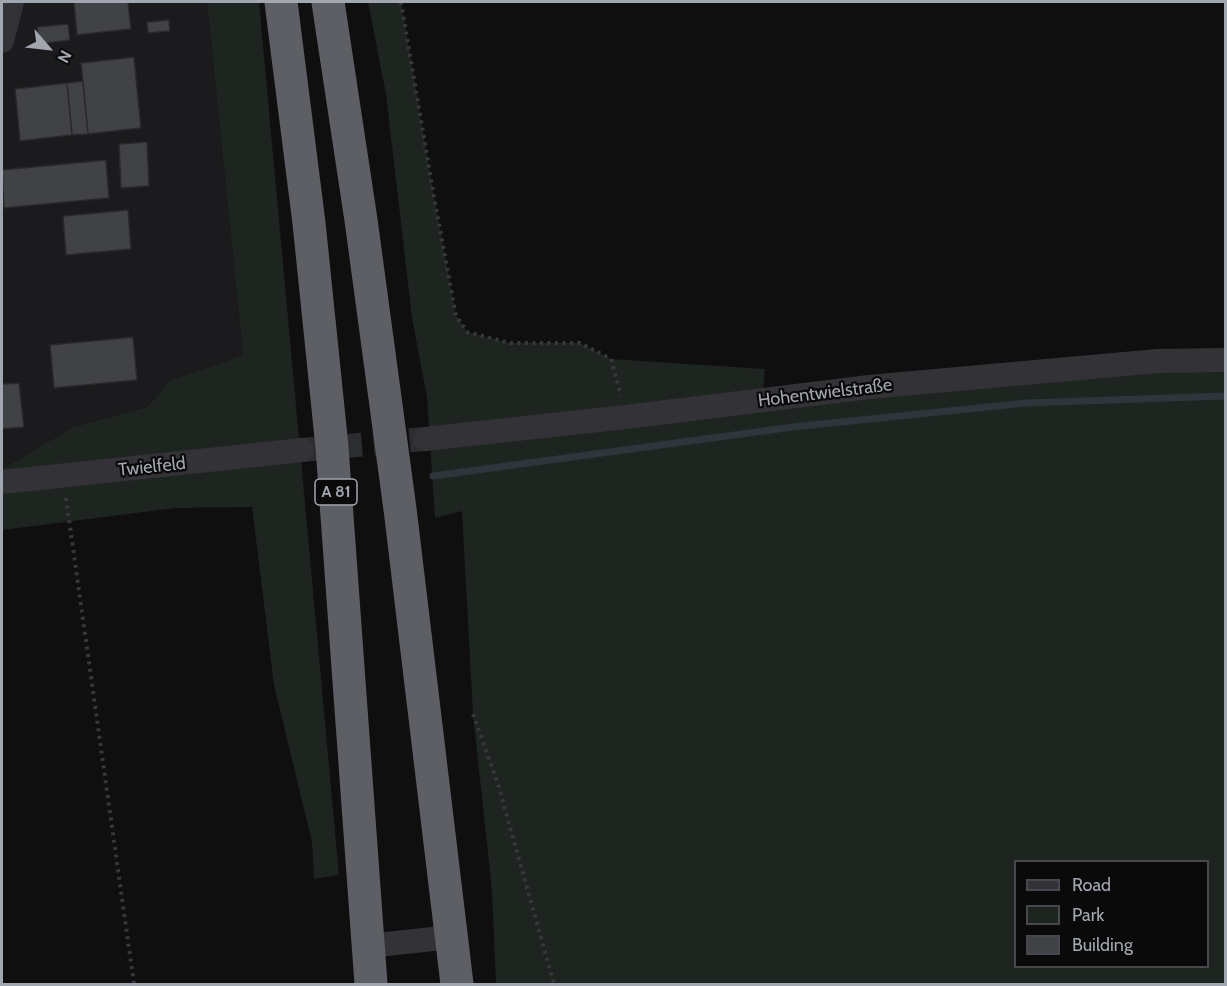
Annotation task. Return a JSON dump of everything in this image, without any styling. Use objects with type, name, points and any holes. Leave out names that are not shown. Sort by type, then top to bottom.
[{"type":"highway","name":"A 81","points":[[281,2],[310,235],[332,447],[370,984]]},
{"type":"highway","points":[[328,2],[361,220],[400,509],[457,984]]},
{"type":"street","points":[[2,41],[12,2]]},
{"type":"street","name":"Hohentwielstraße","points":[[425,438],[626,417],[869,387],[1158,361],[1226,360]]},
{"type":"street","name":"Twielfeld","points":[[2,482],[302,450]]},
{"type":"street","points":[[368,946],[451,937]]},
{"type":"path","points":[[401,2],[456,316],[467,332],[510,343],[580,343],[611,359],[626,417]]},
{"type":"path","points":[[63,476],[134,984]]},
{"type":"path","points":[[473,714],[498,784],[554,984]]},
{"type":"shaded area","points":[[2,2],[207,2],[243,355],[171,380],[147,407],[73,427],[2,469]]},
{"type":"green space","points":[[207,2],[259,2],[339,875],[314,879],[312,842],[274,685],[252,507],[175,508],[2,530],[2,469],[73,427],[147,407],[171,380],[243,355]]},
{"type":"green space","points":[[368,2],[401,2],[456,315],[467,332],[510,343],[580,343],[611,359],[765,369],[762,399],[1225,360],[1225,984],[496,984],[492,890],[473,714],[462,511],[435,518],[427,397],[412,318],[386,94]]},
{"type":"building","points":[[74,2],[128,2],[131,29],[77,35]]},
{"type":"building","points":[[169,20],[170,31],[148,33],[147,22]]},
{"type":"building","points":[[68,24],[70,40],[39,44],[37,27]]},
{"type":"building","points":[[134,57],[141,128],[88,134],[81,63]]},
{"type":"building","points":[[83,81],[88,134],[72,135],[67,83]]},
{"type":"building","points":[[67,83],[72,135],[20,141],[15,89]]},
{"type":"building","points":[[147,142],[149,186],[121,188],[119,144]]},
{"type":"building","points":[[106,160],[109,198],[4,208],[2,170]]},
{"type":"building","points":[[128,210],[131,249],[66,255],[63,216]]},
{"type":"building","points":[[133,337],[137,380],[54,388],[50,345]]},
{"type":"building","points":[[19,383],[24,427],[2,429],[2,386]]},
{"type":"waterway","points":[[433,476],[793,427],[1026,403],[1226,396]]},
{"type":"tunnel","points":[[302,450],[425,439]]}]
